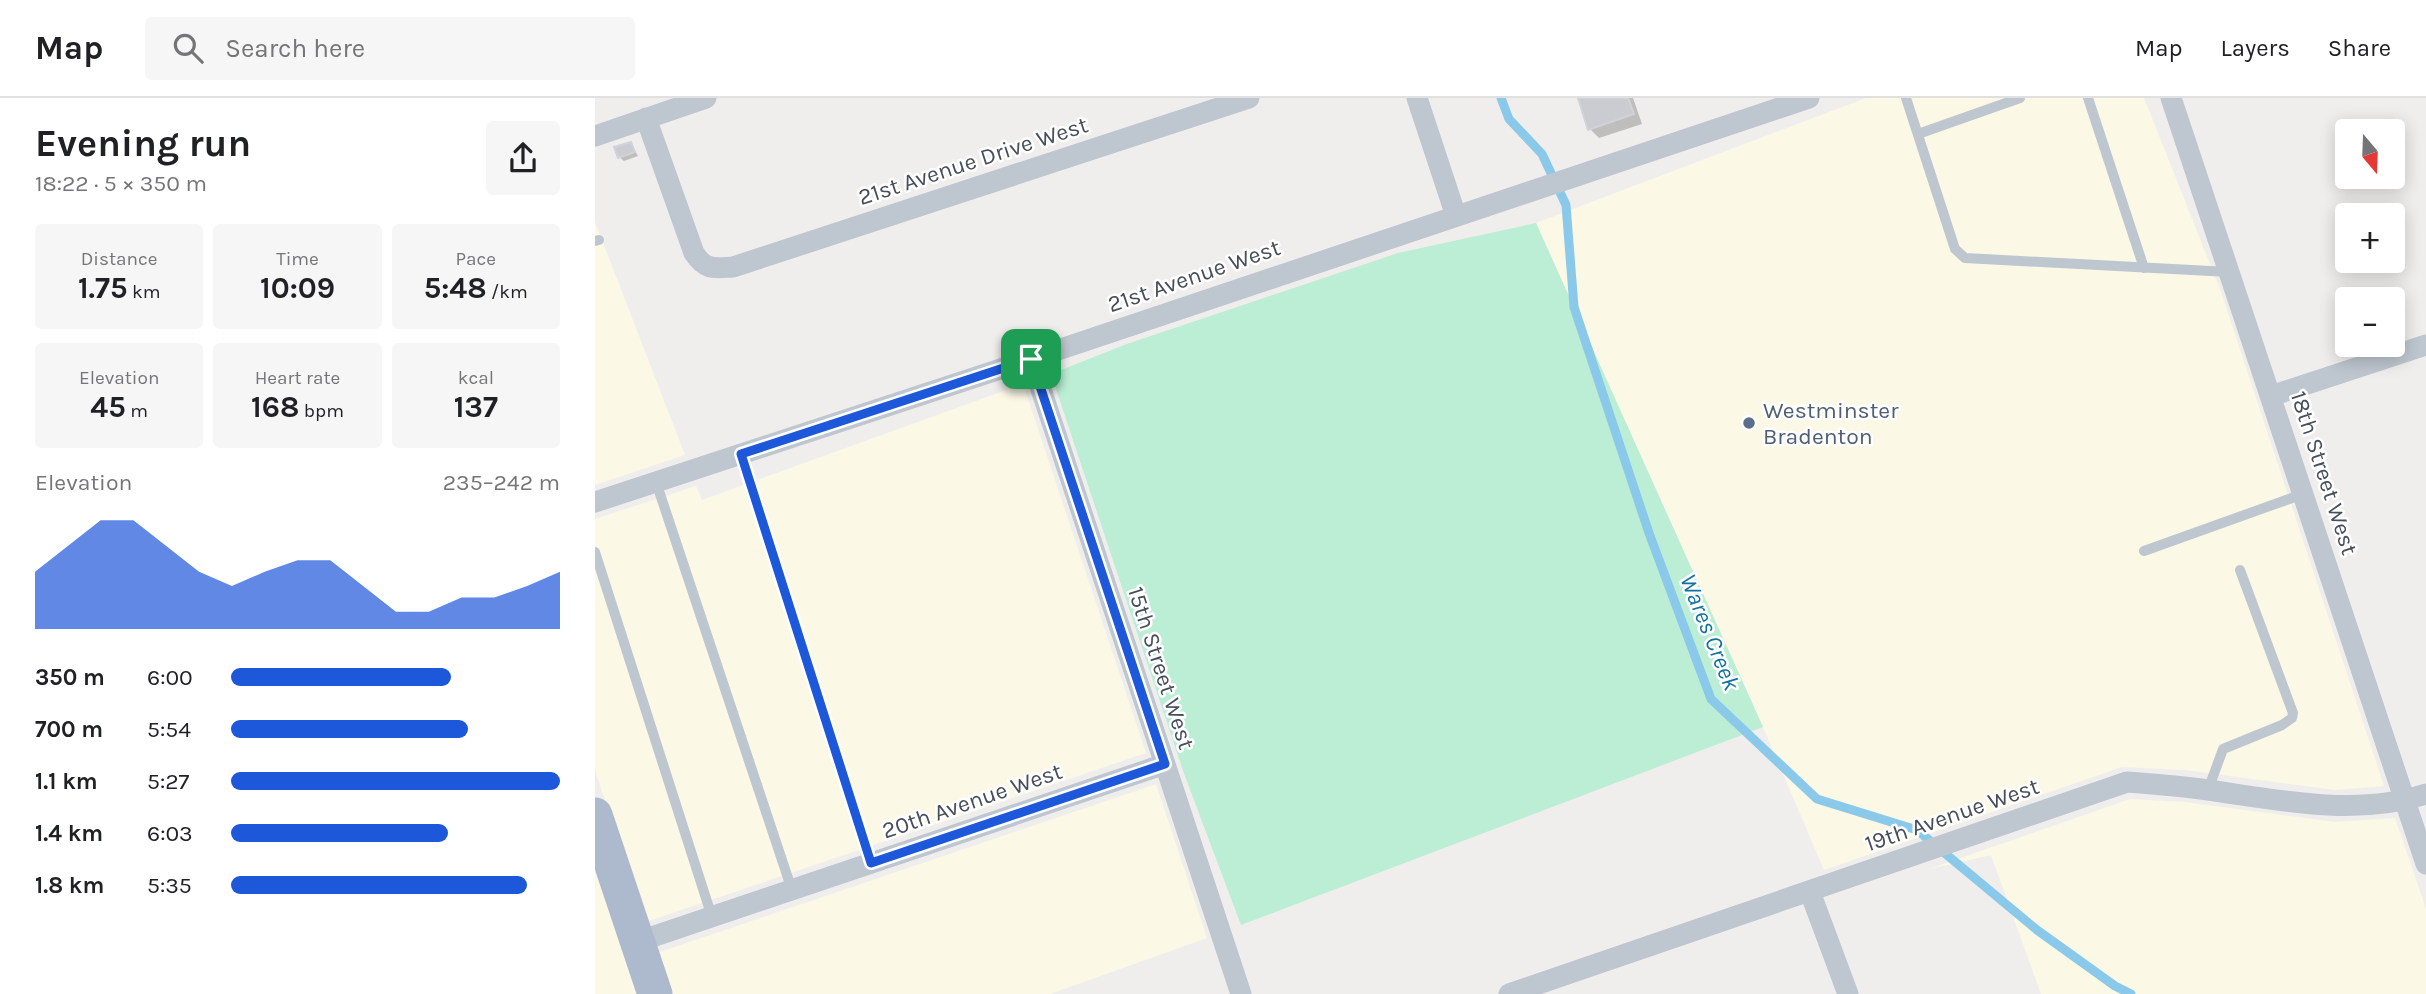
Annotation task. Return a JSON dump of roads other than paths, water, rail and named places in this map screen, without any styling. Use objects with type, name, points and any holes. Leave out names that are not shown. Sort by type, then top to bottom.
[{"type":"main road","points":[[595,815],[655,994]]},
{"type":"street","points":[[595,136],[706,98]]},
{"type":"street","name":"21st Avenue Drive West","points":[[646,118],[694,253],[701,264],[712,268],[733,267],[1249,98]]},
{"type":"street","points":[[1417,98],[1456,216]]},
{"type":"street","name":"21st Avenue West","points":[[595,502],[1809,98]]},
{"type":"street","name":"18th Street West","points":[[2171,98],[2426,864]]},
{"type":"street","points":[[2271,396],[2426,345]]},
{"type":"street","name":"15th Street West","points":[[1031,359],[1241,994]]},
{"type":"street","name":"20th Avenue West","points":[[637,942],[1165,764]]},
{"type":"street","name":"19th Avenue West","points":[[1509,994],[2127,782],[2336,806],[2404,801],[2426,794]]},
{"type":"street","points":[[1811,892],[1847,994]]},
{"type":"lane","points":[[1906,98],[1955,249],[1965,258],[2229,272]]},
{"type":"lane","points":[[1918,134],[2020,98]]},
{"type":"lane","points":[[2088,98],[2144,268]]},
{"type":"lane","points":[[741,454],[871,863]]},
{"type":"lane","points":[[656,482],[792,890]]},
{"type":"lane","points":[[2144,551],[2303,494]]},
{"type":"lane","points":[[595,552],[712,917]]},
{"type":"lane","points":[[2209,790],[2223,749],[2282,725],[2292,718],[2293,713],[2240,570]]},
{"type":"waterway","name":"Wares Creek","points":[[1501,98],[1509,119],[1542,154],[1566,205],[1574,307],[1649,533],[1711,699],[1817,799],[1917,830],[2037,930],[2115,986],[2131,994]]},
{"type":"place","name":"Westminster Bradenton","points":[[1749,423]]}]
